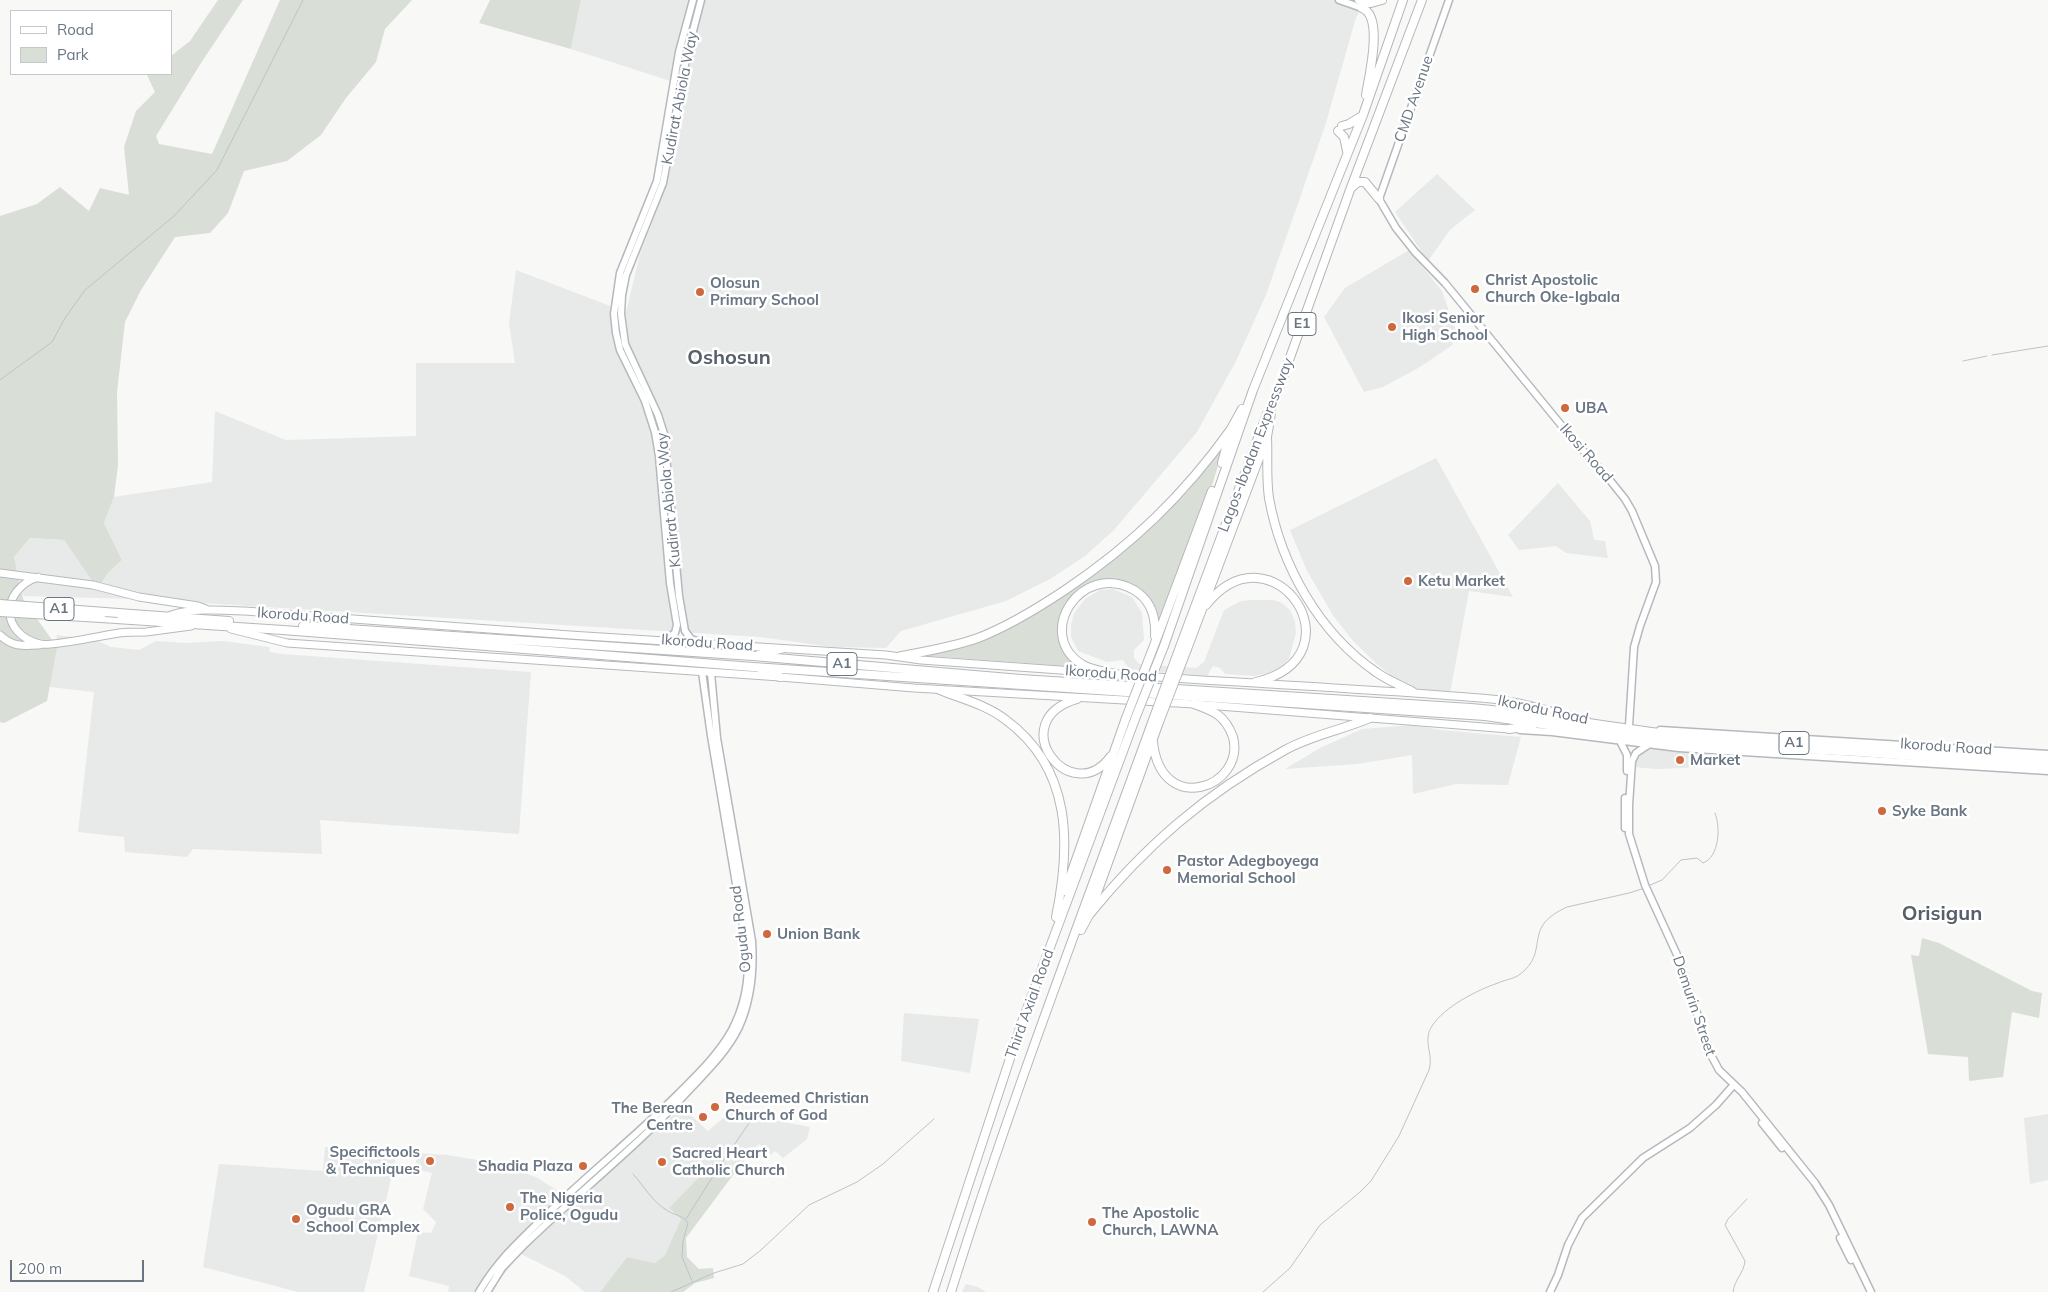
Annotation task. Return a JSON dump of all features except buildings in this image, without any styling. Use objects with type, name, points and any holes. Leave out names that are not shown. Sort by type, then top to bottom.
[{"type":"highway","points":[[1362,4],[1382,0]]},
{"type":"highway","name":"Lagos-Ibadan Expressway","points":[[1135,719],[1164,646],[1253,390],[1363,115],[1403,0]]},
{"type":"highway","name":"Lagos-Ibadan Expressway","points":[[1156,721],[1184,648],[1267,414],[1273,404],[1350,190],[1422,0]]},
{"type":"highway","points":[[1347,153],[1340,129],[1363,115],[1372,58],[1374,27],[1371,15],[1362,4]]},
{"type":"highway","points":[[1350,190],[1354,184],[1362,181],[1380,199]]},
{"type":"highway","points":[[901,656],[954,646],[992,632],[1034,610],[1121,550],[1167,508],[1205,464],[1231,429],[1253,390]]},
{"type":"highway","points":[[1184,648],[1202,610],[1267,437],[1273,404]]},
{"type":"highway","points":[[1056,917],[1126,718],[1223,461],[1231,429]]},
{"type":"highway","points":[[1267,437],[1269,496],[1275,528],[1296,580],[1325,624],[1345,646],[1375,672],[1413,692]]},
{"type":"highway","points":[[1202,610],[1219,590],[1236,580],[1247,577],[1256,577],[1274,582],[1291,594],[1298,603],[1303,612],[1306,633],[1301,652],[1284,671],[1267,680],[1256,682]]},
{"type":"highway","points":[[1120,675],[1084,666],[1071,654],[1066,645],[1063,634],[1063,622],[1066,611],[1078,594],[1087,588],[1107,583],[1128,587],[1139,593],[1148,602],[1154,614],[1156,625],[1155,643]]},
{"type":"highway","name":"Ikorodu Road","points":[[0,604],[207,625],[752,667],[1475,715],[1541,720],[1676,735],[2048,758]]},
{"type":"highway","name":"Ikorodu Road","points":[[0,612],[171,616],[753,656],[1021,679],[1471,708],[1541,720],[1623,740],[1897,754],[2048,766]]},
{"type":"highway","points":[[753,656],[780,649]]},
{"type":"highway","points":[[752,667],[780,677]]},
{"type":"highway","points":[[940,690],[989,709],[1005,719],[1036,750],[1051,775],[1059,798],[1065,826],[1063,876],[1045,963]]},
{"type":"highway","points":[[1076,699],[1065,702],[1056,708],[1048,718],[1044,732],[1044,742],[1052,760],[1065,770],[1081,773],[1090,772],[1102,766],[1117,745]]},
{"type":"highway","points":[[1503,700],[1541,720]]},
{"type":"highway","points":[[1153,738],[1157,764],[1174,783],[1181,786],[1196,787],[1210,783],[1224,774],[1234,751],[1232,734],[1228,726],[1218,715],[1194,704]]},
{"type":"highway","points":[[1089,915],[1135,861],[1205,800],[1286,750],[1324,733],[1370,718]]},
{"type":"highway","name":"Third Axial Road","points":[[933,1292],[1021,1025],[1135,719]]},
{"type":"highway","points":[[1508,729],[1541,720]]},
{"type":"highway","points":[[1070,951],[1089,915],[1153,738],[1156,721]]},
{"type":"highway","name":"Third Axial Road","points":[[951,1292],[998,1146],[1156,721]]},
{"type":"main road","points":[[0,573],[38,576],[93,585],[124,593],[198,606],[208,610]]},
{"type":"main road","points":[[38,576],[27,580],[17,588],[10,598],[9,610],[14,631],[41,645]]},
{"type":"main road","name":"Ikorodu Road","points":[[171,616],[182,612],[208,610],[901,656],[921,660],[1120,675],[1413,692],[1503,700]]},
{"type":"main road","name":"Ikorodu Road","points":[[207,625],[228,628],[286,643],[940,690],[1076,699],[1194,704],[1508,729]]},
{"type":"main road","points":[[0,635],[9,643],[23,646],[41,645],[122,632],[207,625]]},
{"type":"street","name":"Kudirat Abiola Way","points":[[693,0],[679,52],[664,183],[626,275],[621,314],[625,344],[658,415],[664,434],[677,582],[685,631],[691,638],[708,644]]},
{"type":"street","name":"Kudirat Abiola Way","points":[[664,640],[675,633],[677,625],[670,583],[659,456],[651,418],[620,350],[614,314],[620,273],[657,181],[671,116],[701,0]]},
{"type":"street","points":[[1339,0],[1362,4]]},
{"type":"street","name":"CMD Avenue","points":[[1380,199],[1449,0]]},
{"type":"street","name":"Ikosi Road","points":[[1380,199],[1396,228],[1415,252],[1445,283],[1522,375],[1574,442],[1605,474],[1625,499],[1635,518],[1655,566],[1656,582],[1634,647],[1629,726]]},
{"type":"street","name":"Ogudu Road","points":[[479,1292],[498,1263],[513,1247],[571,1190],[658,1114],[699,1072],[723,1043],[737,1019],[747,983],[747,949],[710,736],[702,672]]},
{"type":"street","name":"Ogudu Road","points":[[487,1292],[502,1268],[525,1244],[676,1106],[727,1046],[743,1018],[752,980],[752,950],[715,730],[711,673]]},
{"type":"street","name":"Ikorodu Road","points":[[1503,700],[1538,706],[1575,717],[1629,726],[1690,732],[1947,746],[2048,754]]},
{"type":"street","name":"Ikorodu Road","points":[[1508,729],[1623,740],[1648,745],[2048,771]]},
{"type":"street","name":"Demurin Street","points":[[1623,740],[1627,755],[1624,818],[1626,835],[1643,886],[1674,959],[1707,1057],[1716,1073],[1761,1120],[1818,1195],[1867,1292]]},
{"type":"street","name":"Demurin Street","points":[[1643,886],[1629,834],[1629,805],[1633,757],[1648,745]]},
{"type":"street","name":"Demurin Street","points":[[1647,895],[1678,957],[1715,1064],[1742,1092],[1815,1182],[1830,1205],[1871,1292]]},
{"type":"street","points":[[1550,1292],[1558,1275],[1568,1244],[1582,1218],[1647,1155],[1690,1128],[1716,1105],[1731,1088]]},
{"type":"shaded area","points":[[581,0],[1364,0],[1355,21],[1325,126],[1266,295],[1236,361],[1197,432],[1114,530],[1085,556],[1050,579],[1006,601],[901,631],[886,648],[832,647],[760,637],[134,599],[23,596],[14,557],[30,538],[64,540],[99,589],[108,573],[122,560],[104,523],[114,497],[212,482],[215,411],[286,440],[416,436],[416,363],[515,363],[509,323],[516,270],[626,312],[640,254],[658,208],[686,86],[571,49]]},
{"type":"shaded area","points":[[1437,174],[1475,210],[1450,230],[1428,261],[1395,212]]},
{"type":"shaded area","name":"Ikosi Senior High School","points":[[1409,250],[1442,291],[1458,337],[1451,346],[1420,367],[1383,387],[1364,392],[1324,317],[1345,288]]},
{"type":"shaded area","name":"Ketu Market","points":[[1436,458],[1513,597],[1469,591],[1450,693],[1406,687],[1379,666],[1354,642],[1334,617],[1307,571],[1290,530]]},
{"type":"shaded area","points":[[1558,483],[1590,521],[1594,540],[1605,541],[1608,558],[1566,553],[1556,546],[1519,550],[1508,535]]},
{"type":"shaded area","points":[[1113,589],[1132,597],[1142,613],[1144,640],[1134,650],[1134,658],[1139,664],[1196,668],[1204,662],[1224,610],[1241,601],[1252,600],[1273,600],[1282,603],[1290,610],[1295,621],[1296,633],[1289,659],[1282,667],[1255,676],[1225,674],[1220,668],[1213,666],[1207,676],[1129,669],[1123,660],[1107,662],[1078,651],[1071,637],[1074,613],[1085,599],[1100,590]]},
{"type":"shaded area","points":[[57,635],[96,640],[111,647],[139,650],[156,641],[186,643],[223,641],[269,647],[270,652],[282,654],[531,672],[519,834],[320,820],[322,854],[193,849],[187,857],[125,852],[124,837],[78,832],[94,692],[49,687]]},
{"type":"shaded area","points":[[1412,725],[1441,730],[1521,737],[1508,785],[1456,784],[1413,794],[1412,755],[1358,764],[1285,769],[1320,748],[1362,729]]},
{"type":"shaded area","name":"Market","points":[[1636,746],[1727,754],[1725,766],[1657,769],[1633,767]]},
{"type":"shaded area","points":[[904,1013],[979,1019],[970,1073],[901,1061]]},
{"type":"shaded area","points":[[682,1107],[708,1131],[735,1108],[762,1118],[810,1127],[807,1139],[783,1158],[775,1151],[771,1155],[759,1144],[736,1171],[718,1159],[669,1208],[681,1219],[665,1255],[655,1263],[627,1257],[600,1292],[585,1292],[565,1276],[521,1254],[500,1279],[493,1292],[448,1292],[449,1286],[409,1276],[418,1232],[431,1233],[436,1222],[423,1209],[432,1173],[415,1169],[417,1153],[447,1155],[496,1163],[536,1177],[575,1202]]},
{"type":"shaded area","points":[[2048,1114],[2048,1180],[2030,1184],[2024,1118]]},
{"type":"shaded area","name":"Ogudu GRA School Complex","points":[[325,1147],[397,1154],[364,1292],[298,1292],[203,1267],[219,1164],[323,1171]]},
{"type":"shaded area","points":[[966,1284],[978,1287],[986,1292],[962,1292]]},
{"type":"green space","points":[[218,0],[243,0],[156,136],[159,144],[212,154],[280,0],[412,0],[385,29],[376,62],[346,98],[321,135],[287,161],[244,171],[228,213],[210,233],[175,237],[141,290],[125,322],[117,392],[118,465],[114,497],[104,523],[122,560],[108,573],[98,589],[64,540],[30,538],[14,557],[23,599],[57,647],[47,701],[4,723],[0,722],[0,216],[37,204],[60,187],[89,211],[100,188],[129,195],[124,147],[136,111],[155,92],[147,75],[172,75],[172,55],[190,41]]},
{"type":"green space","points":[[490,0],[581,0],[571,49],[479,23]]},
{"type":"green space","points":[[1221,447],[1223,449],[1201,522],[1181,576],[1165,604],[1160,624],[1152,602],[1142,591],[1130,583],[1102,580],[1089,584],[1077,591],[1067,602],[1061,616],[1060,634],[1080,667],[930,656],[930,654],[982,641],[1006,630],[1092,576],[1127,549],[1188,491]]},
{"type":"green space","points":[[1922,938],[1939,943],[2032,991],[2042,993],[2039,1018],[2012,1012],[2003,1077],[1969,1081],[1968,1057],[1928,1054],[1911,955],[1919,956]]},
{"type":"green space","points":[[718,1158],[736,1171],[686,1238],[687,1257],[699,1269],[713,1268],[714,1278],[695,1283],[683,1292],[600,1292],[627,1257],[655,1263],[665,1255],[681,1219],[669,1208]]},
{"type":"waterway","points":[[0,380],[52,342],[65,318],[85,290],[174,216],[217,170],[303,0]]},
{"type":"waterway","points":[[1992,355],[2048,346]]},
{"type":"waterway","points":[[1963,361],[1987,356]]},
{"type":"waterway","points":[[1648,886],[1662,880],[1681,860],[1697,858],[1703,863],[1708,860],[1717,841],[1718,826],[1715,813]]},
{"type":"waterway","points":[[1263,1292],[1290,1268],[1320,1225],[1371,1181],[1399,1136],[1429,1070],[1428,1037],[1437,1019],[1444,1012],[1471,995],[1515,977],[1525,970],[1532,962],[1540,930],[1545,922],[1554,915],[1567,907],[1645,888]]},
{"type":"waterway","points":[[686,1219],[756,1113]]},
{"type":"waterway","points":[[671,1292],[714,1273],[743,1264],[761,1250],[809,1205],[857,1182],[883,1164],[934,1119]]},
{"type":"waterway","points":[[633,1174],[657,1203],[688,1223],[683,1241],[682,1257],[692,1281]]},
{"type":"waterway","points":[[1733,1292],[1745,1261],[1725,1225],[1728,1219],[1747,1199]]},
{"type":"place","name":"Christ Apostolic Church Oke-Igbala","points":[[1475,289]]},
{"type":"place","name":"Olosun Primary School","points":[[700,292]]},
{"type":"place","name":"Ikosi Senior High School","points":[[1392,327]]},
{"type":"place","name":"UBA","points":[[1565,408]]},
{"type":"place","name":"Ketu Market","points":[[1408,581]]},
{"type":"place","name":"Market","points":[[1680,760]]},
{"type":"place","name":"Syke Bank","points":[[1882,811]]},
{"type":"place","name":"Pastor Adegboyega Memorial School","points":[[1167,870]]},
{"type":"place","name":"Union Bank","points":[[767,934]]},
{"type":"place","name":"Redeemed Christian Church of God","points":[[715,1107]]},
{"type":"place","name":"The Berean Centre","points":[[703,1117]]},
{"type":"place","name":"Specifictools & Techniques","points":[[430,1161]]},
{"type":"place","name":"Sacred Heart Catholic Church","points":[[662,1162]]},
{"type":"place","name":"Shadia Plaza","points":[[583,1166]]},
{"type":"place","name":"The Nigeria Police, Ogudu","points":[[510,1207]]},
{"type":"place","name":"Ogudu GRA School Complex","points":[[296,1219]]},
{"type":"place","name":"The Apostolic Church, LAWNA","points":[[1092,1222]]},
{"type":"district","name":"Oshosun","points":[[729,358]]},
{"type":"district","name":"Orisigun","points":[[1942,914]]}]
